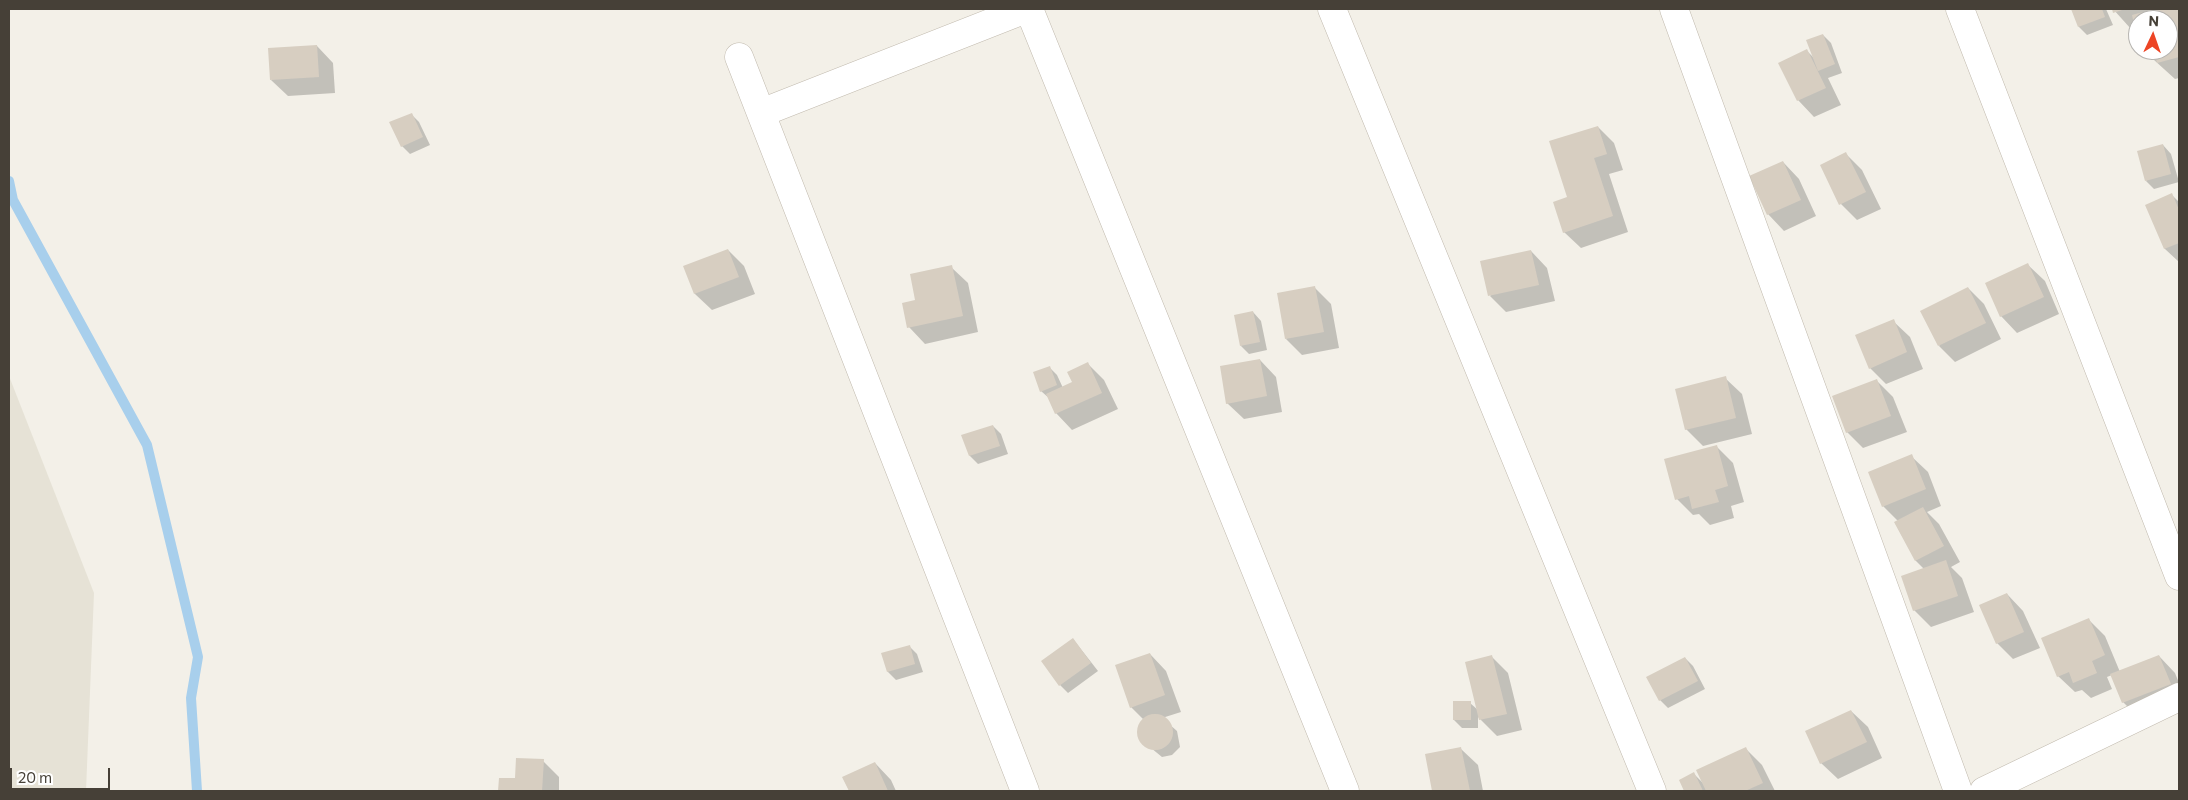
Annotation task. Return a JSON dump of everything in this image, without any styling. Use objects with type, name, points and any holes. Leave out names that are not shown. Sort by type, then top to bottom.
[{"type":"street","points":[[760,113],[1027,9],[1346,791]]},
{"type":"street","points":[[1332,9],[1652,791]]},
{"type":"street","points":[[1674,9],[1958,791]]},
{"type":"street","points":[[1960,9],[2179,576]]},
{"type":"street","points":[[739,57],[1025,791]]},
{"type":"street","points":[[1984,791],[2179,697]]},
{"type":"shaded area","points":[[9,376],[94,593],[86,791],[9,791]]},
{"type":"building","points":[[2071,9],[2102,9],[2105,17],[2078,27]]},
{"type":"building","points":[[2112,9],[2125,9],[2113,13]]},
{"type":"building","points":[[2179,9],[2179,57],[2178,10],[2151,10]]},
{"type":"building","points":[[1823,34],[1835,64],[1818,71],[1806,40]]},
{"type":"building","points":[[317,45],[319,77],[270,80],[268,48]]},
{"type":"building","points":[[1807,49],[1826,88],[1797,101],[1778,63]]},
{"type":"building","points":[[2156,60],[2168,60],[2157,63]]},
{"type":"building","points":[[412,113],[423,137],[401,147],[389,122]]},
{"type":"building","points":[[1598,126],[1607,154],[1594,158],[1613,216],[1563,233],[1553,202],[1567,197],[1549,141]]},
{"type":"building","points":[[2163,144],[2171,174],[2145,181],[2137,151]]},
{"type":"building","points":[[1846,152],[1866,192],[1839,205],[1820,165]]},
{"type":"building","points":[[1783,161],[1801,200],[1767,215],[1749,176]]},
{"type":"building","points":[[2172,193],[2179,210],[2179,243],[2164,249],[2145,205]]},
{"type":"building","points":[[728,249],[739,277],[694,294],[683,266]]},
{"type":"building","points":[[1531,250],[1539,285],[1488,296],[1480,261]]},
{"type":"building","points":[[2028,263],[2044,297],[2000,317],[1985,283]]},
{"type":"building","points":[[952,265],[963,316],[907,328],[902,303],[915,300],[910,274]]},
{"type":"building","points":[[1315,286],[1324,332],[1285,339],[1277,293]]},
{"type":"building","points":[[1968,287],[1986,323],[1938,346],[1920,311]]},
{"type":"building","points":[[1253,311],[1260,342],[1240,346],[1234,315]]},
{"type":"building","points":[[1894,319],[1907,352],[1869,369],[1855,335]]},
{"type":"building","points":[[1260,359],[1267,396],[1226,404],[1220,366]]},
{"type":"building","points":[[1088,362],[1102,393],[1055,414],[1046,394],[1072,382],[1067,372]]},
{"type":"building","points":[[1050,366],[1057,385],[1040,392],[1033,372]]},
{"type":"building","points":[[1726,376],[1736,418],[1685,430],[1675,389]]},
{"type":"building","points":[[1877,379],[1891,416],[1846,433],[1832,396]]},
{"type":"building","points":[[993,425],[1000,446],[969,456],[961,435]]},
{"type":"building","points":[[1717,445],[1728,486],[1715,490],[1719,502],[1692,509],[1689,496],[1675,500],[1664,459]]},
{"type":"building","points":[[1912,454],[1926,489],[1882,507],[1868,472]]},
{"type":"building","points":[[1923,507],[1944,546],[1915,561],[1894,522]]},
{"type":"building","points":[[1946,560],[1958,596],[1913,611],[1901,576]]},
{"type":"building","points":[[2007,593],[2024,632],[1996,644],[1979,605]]},
{"type":"building","points":[[2089,618],[2105,655],[2092,661],[2097,673],[2073,683],[2069,672],[2057,677],[2041,638]]},
{"type":"building","points":[[1073,638],[1091,663],[1059,686],[1041,661]]},
{"type":"building","points":[[910,645],[915,664],[887,672],[881,653]]},
{"type":"building","points":[[1150,653],[1165,695],[1130,708],[1115,665]]},
{"type":"building","points":[[1492,655],[1507,714],[1479,720],[1465,662]]},
{"type":"building","points":[[2159,655],[2171,684],[2122,703],[2110,674]]},
{"type":"building","points":[[1685,657],[1698,681],[1659,701],[1646,677]]},
{"type":"building","points":[[1453,701],[1471,701],[1471,720],[1453,720]]},
{"type":"building","points":[[1851,710],[1867,742],[1820,764],[1805,731]]},
{"type":"building","points":[[1155,714],[1167,720],[1173,732],[1167,744],[1155,750],[1143,744],[1137,732],[1143,720]]},
{"type":"building","points":[[1461,747],[1470,791],[1432,791],[1425,754]]},
{"type":"building","points":[[1746,747],[1763,783],[1745,791],[1706,791],[1696,770]]},
{"type":"building","points":[[516,758],[544,759],[542,791],[498,791],[499,778],[515,778]]},
{"type":"building","points":[[875,762],[888,791],[849,791],[842,777]]},
{"type":"building","points":[[1694,772],[1703,791],[1684,791],[1679,780]]},
{"type":"waterway","points":[[9,181],[13,200],[147,445],[198,657],[191,698],[197,791]]}]
